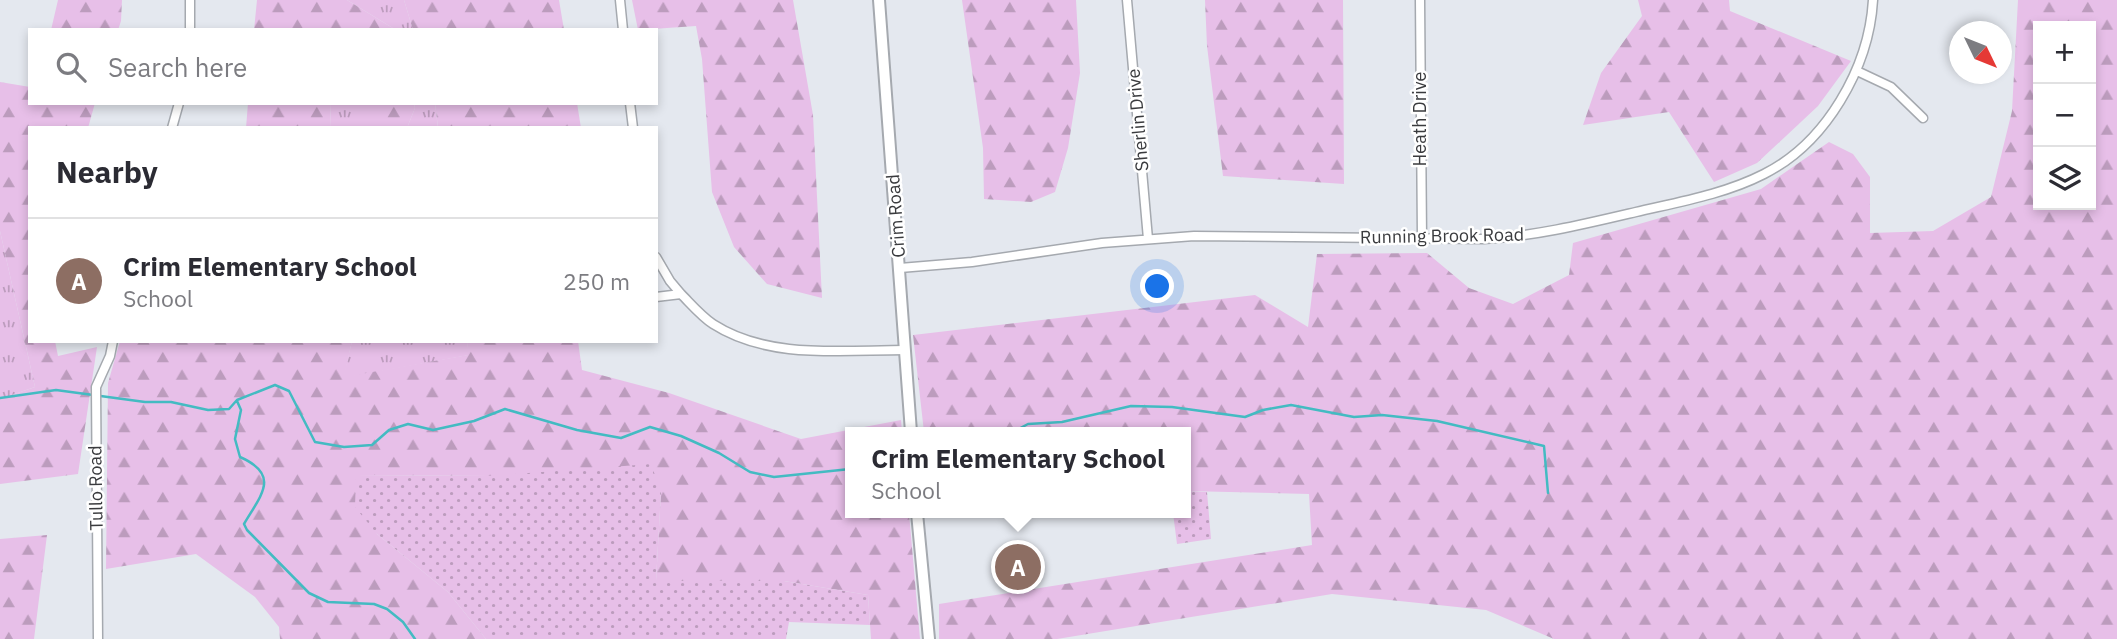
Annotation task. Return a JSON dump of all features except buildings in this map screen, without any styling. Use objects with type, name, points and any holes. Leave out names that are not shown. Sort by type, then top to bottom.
[{"type":"street","points":[[190,0],[190,28]]},
{"type":"street","points":[[620,0],[623,28]]},
{"type":"street","name":"Crim Road","points":[[879,0],[911,427]]},
{"type":"street","name":"Sherlin Drive","points":[[1128,0],[1148,239]]},
{"type":"street","name":"Heath Drive","points":[[1420,0],[1422,238]]},
{"type":"street","name":"Running Brook Road","points":[[900,268],[972,262],[1102,243],[1195,236],[1484,239],[1528,236],[1700,197],[1762,176],[1780,166],[1816,132],[1848,90],[1857,71],[1869,33],[1873,0]]},
{"type":"street","points":[[1857,71],[1891,87],[1923,118]]},
{"type":"street","points":[[173,126],[178,105]]},
{"type":"street","points":[[630,105],[633,126]]},
{"type":"street","points":[[658,260],[681,294],[714,324],[744,340],[771,347],[807,351],[905,350]]},
{"type":"street","points":[[658,297],[681,294]]},
{"type":"street","name":"Tullo Road","points":[[98,639],[96,387],[110,356],[113,343]]},
{"type":"street","points":[[917,518],[929,639]]},
{"type":"green space","points":[[58,0],[122,0],[119,28],[51,28]]},
{"type":"green space","points":[[257,0],[347,0],[393,28],[254,28]]},
{"type":"green space","points":[[347,0],[404,0],[412,28],[393,28]]},
{"type":"green space","points":[[404,0],[559,0],[564,28],[412,28]]},
{"type":"green space","points":[[632,0],[793,0],[813,115],[822,298],[767,284],[734,247],[712,192],[702,59],[696,26],[638,28]]},
{"type":"green space","points":[[962,0],[1076,0],[1080,73],[1068,148],[1055,192],[1031,202],[984,199],[983,148]]},
{"type":"green space","points":[[1205,0],[1343,0],[1344,184],[1223,176],[1207,46]]},
{"type":"green space","points":[[1638,0],[1729,0],[1730,11],[1851,61],[1818,106],[1757,163],[1714,182],[1669,112],[1583,125],[1601,73],[1642,16]]},
{"type":"green space","points":[[2018,0],[2117,0],[2117,639],[1554,639],[1486,610],[1332,594],[1057,639],[939,639],[939,604],[1312,545],[1309,494],[1191,491],[1191,427],[923,427],[913,335],[1255,295],[1308,327],[1317,254],[1427,253],[1469,288],[1513,304],[1569,275],[1573,243],[1761,189],[1829,142],[1853,154],[1870,177],[1870,233],[1933,231],[1991,197],[2012,111]]},
{"type":"green space","points":[[0,82],[28,87],[28,105],[94,105],[89,126],[28,126],[28,343],[55,343],[58,356],[97,347],[78,474],[0,484],[0,399],[35,387],[0,231]]},
{"type":"green space","points":[[248,105],[331,105],[330,126],[246,126]]},
{"type":"green space","points":[[331,105],[380,105],[380,126],[330,126]]},
{"type":"green space","points":[[380,105],[414,105],[408,126],[380,126]]},
{"type":"green space","points":[[414,105],[435,105],[438,126],[408,126]]},
{"type":"green space","points":[[435,105],[577,105],[581,126],[438,126]]},
{"type":"green space","points":[[0,231],[35,387],[0,399]]},
{"type":"green space","points":[[119,343],[352,343],[344,377],[468,355],[467,343],[578,343],[582,370],[669,393],[801,439],[845,431],[845,518],[909,518],[920,639],[871,639],[868,595],[784,581],[656,581],[661,492],[489,476],[357,475],[377,534],[448,592],[486,639],[280,639],[279,627],[255,597],[196,554],[106,569],[108,383]]},
{"type":"green space","points":[[352,343],[467,343],[469,355],[343,378]]},
{"type":"green space","points":[[901,420],[902,427],[864,427]]},
{"type":"green space","points":[[651,464],[661,492],[656,581],[784,581],[868,595],[870,625],[789,622],[786,639],[486,639],[448,592],[377,534],[355,507],[356,475],[489,476]]},
{"type":"green space","points":[[1191,491],[1207,492],[1211,539],[1177,544],[1174,518],[1191,518]]},
{"type":"green space","points":[[47,535],[34,639],[0,639],[0,539]]},
{"type":"waterway","points":[[0,398],[56,390],[145,402],[171,402],[208,410],[229,409],[237,400],[275,385],[289,391],[315,442],[344,447],[372,445],[389,430],[408,424],[433,430],[474,421],[505,409],[577,430],[621,438],[650,427],[681,436],[719,453],[750,472],[774,477],[845,470]]},
{"type":"waterway","points":[[237,401],[241,410],[235,439],[240,457],[253,464],[264,478],[261,495],[244,524],[247,530],[309,593],[328,602],[374,604],[387,609],[403,622],[415,639]]},
{"type":"waterway","points":[[1022,427],[1028,424],[1062,422],[1131,406],[1172,407],[1245,417],[1263,410],[1291,405],[1354,417],[1382,415],[1437,421],[1544,446],[1548,493]]},
{"type":"place","name":"Crim Elementary School","points":[[1018,567]]}]
